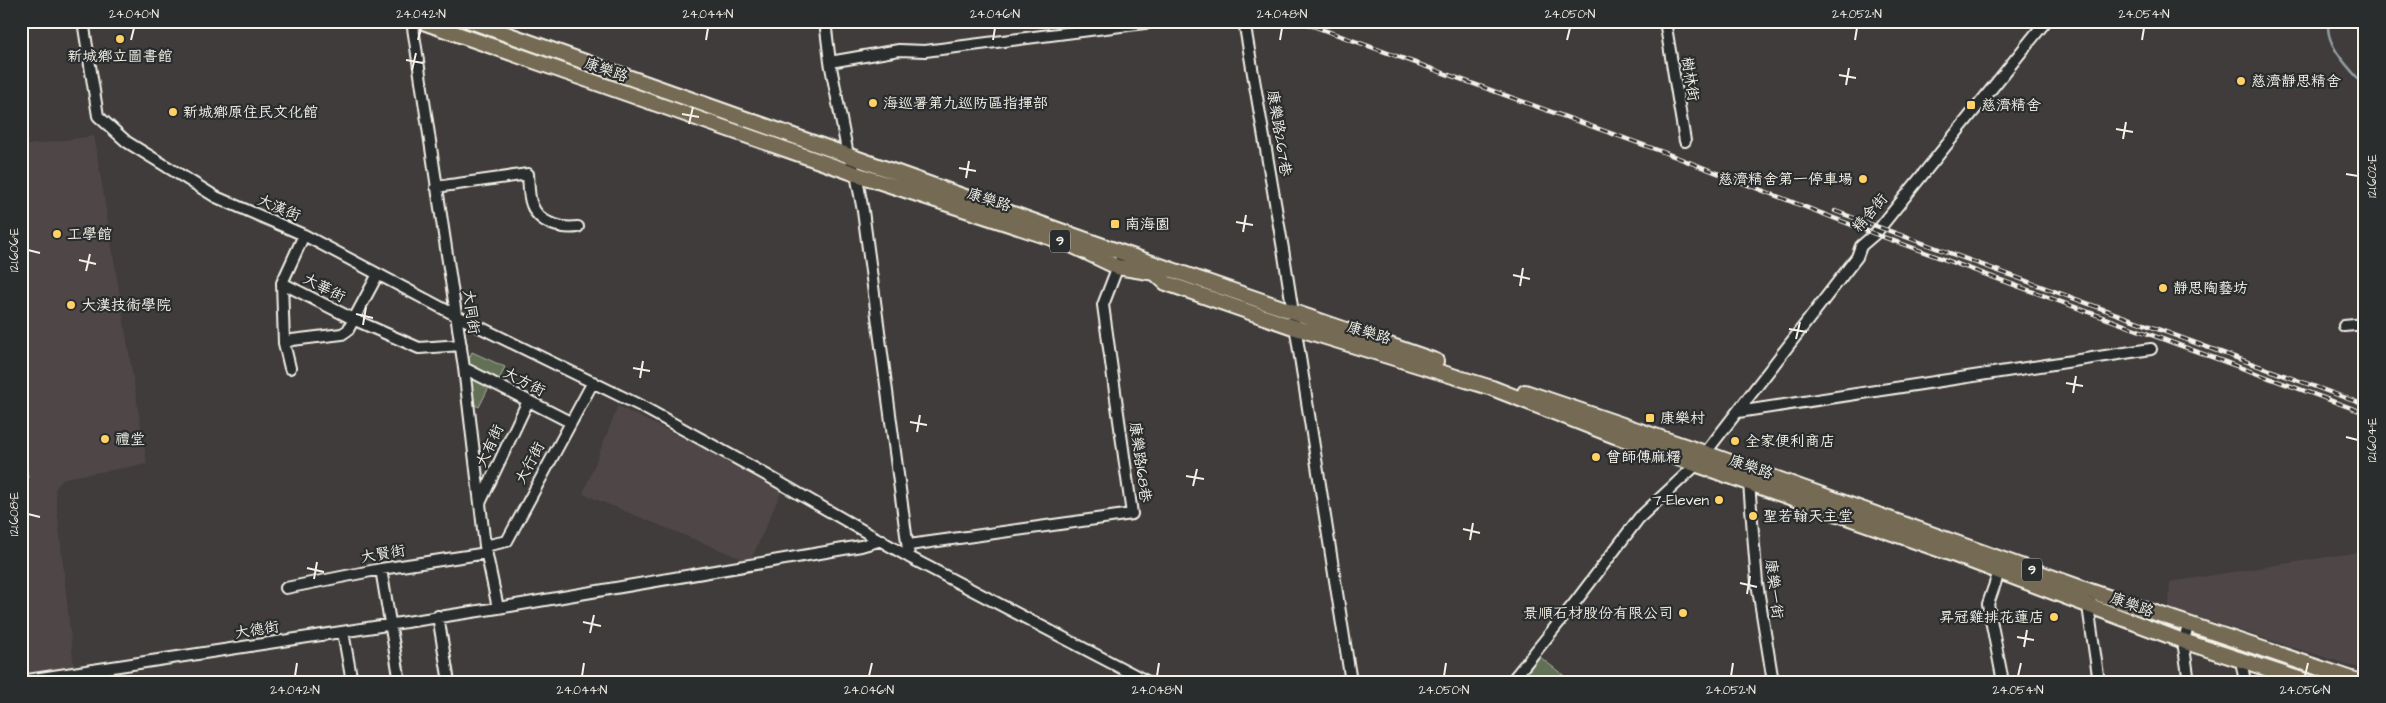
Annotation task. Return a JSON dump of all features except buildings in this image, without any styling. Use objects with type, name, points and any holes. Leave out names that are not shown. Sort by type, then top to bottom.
[{"type":"main road","name":"康樂路","points":[[420,21],[856,174],[1067,243],[1117,267],[1155,273],[1166,283],[1293,327],[1492,388],[1696,465],[1751,477],[2360,682]]},
{"type":"main road","name":"康樂路","points":[[470,21],[1122,253],[1705,453],[1751,477],[2088,606],[2183,641],[2308,682]]},
{"type":"main road","points":[[600,85],[604,70]]},
{"type":"street","name":"大漢街","points":[[84,21],[98,116],[127,142],[216,197],[304,235],[457,316],[593,382],[761,472],[909,557],[1148,682]]},
{"type":"street","name":"大同街","points":[[412,21],[457,316],[486,550],[498,608]]},
{"type":"street","points":[[825,21],[830,62],[848,155],[856,174],[863,212],[909,545],[909,557]]},
{"type":"street","points":[[830,62],[899,50],[925,51],[1160,21]]},
{"type":"street","name":"康樂路267巷","points":[[1244,21],[1283,249],[1293,327],[1351,682]]},
{"type":"street","name":"樹林街","points":[[1665,21],[1685,141]]},
{"type":"street","name":"精舍街","points":[[1511,682],[1640,518],[1696,465],[1857,257],[1861,246],[1875,234],[2046,21]]},
{"type":"street","points":[[436,187],[528,174],[532,206],[548,224],[566,228],[578,227]]},
{"type":"street","name":"大華街","points":[[304,235],[282,283],[355,320],[419,348],[461,345]]},
{"type":"street","name":"康樂路168巷","points":[[909,545],[1132,514],[1103,305],[1122,253]]},
{"type":"street","points":[[284,343],[292,340],[342,334],[348,330],[378,274]]},
{"type":"street","points":[[282,283],[284,343],[290,368]]},
{"type":"street","points":[[2344,326],[2365,324]]},
{"type":"street","points":[[1738,412],[2151,349]]},
{"type":"street","name":"大方街","points":[[464,368],[570,422]]},
{"type":"street","name":"大行街","points":[[486,550],[507,541],[593,382]]},
{"type":"street","name":"大有街","points":[[480,504],[528,401]]},
{"type":"street","name":"康樂一街","points":[[1751,477],[1757,583],[1773,682]]},
{"type":"street","name":"大德街","points":[[21,681],[498,608],[861,546],[882,540]]},
{"type":"street","name":"大賢街","points":[[286,588],[486,550]]},
{"type":"street","points":[[381,569],[400,682]]},
{"type":"street","points":[[1999,572],[1988,604],[2003,682]]},
{"type":"street","points":[[2093,592],[2088,606],[2099,682]]},
{"type":"street","points":[[438,616],[449,682]]},
{"type":"street","points":[[2189,625],[2183,641],[2189,682]]},
{"type":"street","points":[[343,632],[352,682]]},
{"type":"street","points":[[2241,660],[2245,682]]},
{"type":"street","points":[[85,672],[92,682]]},
{"type":"shaded area","name":"大漢技術學院","points":[[94,136],[147,464],[64,478],[55,489],[74,669],[21,676],[21,146]]},
{"type":"shaded area","points":[[618,406],[783,488],[750,562],[583,494]]},
{"type":"shaded area","points":[[2365,551],[2365,670],[2169,608],[2170,582]]},
{"type":"green space","points":[[472,352],[505,367],[499,380],[466,366]]},
{"type":"green space","points":[[468,374],[490,385],[479,407],[471,403]]},
{"type":"green space","points":[[21,436],[28,478],[21,479]]},
{"type":"green space","points":[[1540,657],[1572,682],[1519,682]]},
{"type":"waterway","points":[[2329,21],[2328,30],[2334,47],[2365,86]]},
{"type":"railway","points":[[1299,21],[1663,152],[1875,234],[2365,413]]},
{"type":"railway","points":[[1835,211],[2365,405]]},
{"type":"place","name":"新城鄉立圖書館","points":[[120,39]]},
{"type":"place","name":"慈濟靜思精舍","points":[[2241,81]]},
{"type":"place","name":"海巡署第九巡防區指揮部","points":[[873,103]]},
{"type":"place","name":"慈濟精舍","points":[[1971,105]]},
{"type":"place","name":"新城鄉原住民文化館","points":[[173,112]]},
{"type":"place","name":"慈濟精舍第一停車場","points":[[1863,179]]},
{"type":"place","name":"南海園","points":[[1115,224]]},
{"type":"place","name":"工學館","points":[[57,234]]},
{"type":"place","name":"靜思陶藝坊","points":[[2163,288]]},
{"type":"place","name":"大漢技術學院","points":[[71,305]]},
{"type":"place","name":"康樂村","points":[[1650,418]]},
{"type":"place","name":"禮堂","points":[[105,439]]},
{"type":"place","name":"全家便利商店","points":[[1735,441]]},
{"type":"place","name":"曾師傅麻糬","points":[[1596,457]]},
{"type":"place","name":"7-Eleven","points":[[1719,500]]},
{"type":"place","name":"聖若翰天主堂","points":[[1753,516]]},
{"type":"place","name":"景順石材股份有限公司","points":[[1683,613]]},
{"type":"place","name":"昇冠雞排花蓮店","points":[[2054,617]]}]
